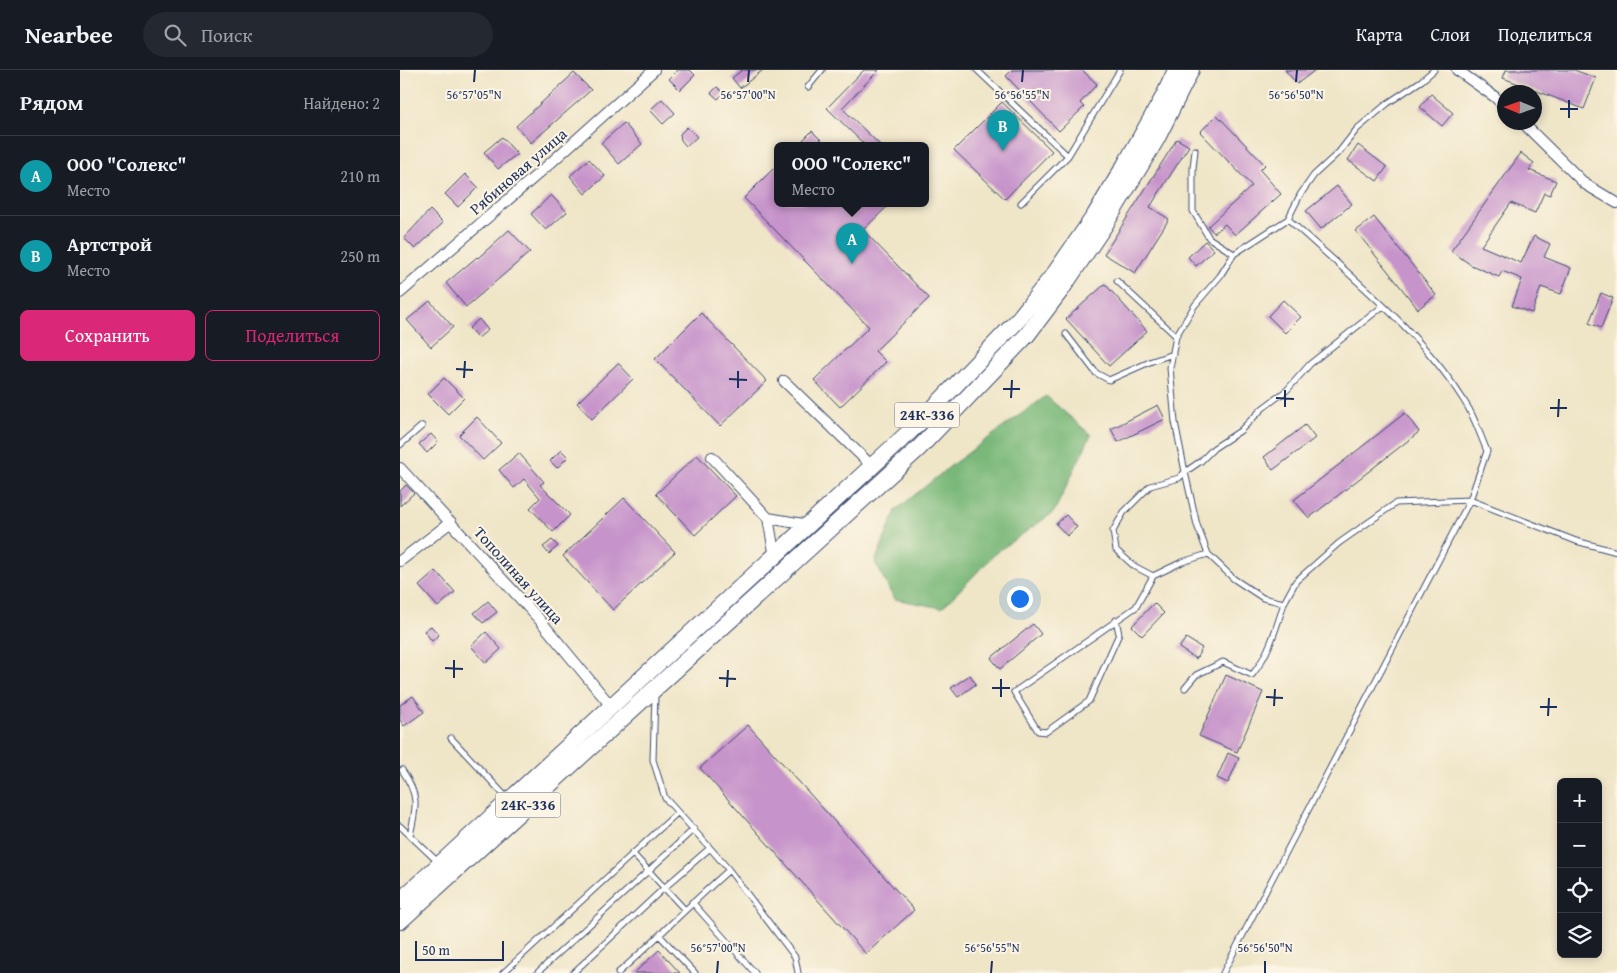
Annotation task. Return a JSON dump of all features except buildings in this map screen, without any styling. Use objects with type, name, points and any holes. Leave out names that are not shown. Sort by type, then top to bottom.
[{"type":"main road","name":"24К-336","points":[[400,901],[920,422],[1017,321],[1055,273],[1095,215],[1125,166],[1176,70]]},
{"type":"main road","name":"24К-336","points":[[400,921],[919,448],[1027,334],[1061,290],[1104,226],[1157,138],[1191,70]]},
{"type":"street","name":"Рябиновая улица","points":[[400,293],[546,167],[654,70]]},
{"type":"street","points":[[1457,70],[1497,99]]},
{"type":"street","points":[[1530,130],[1585,184],[1617,203]]},
{"type":"street","points":[[784,382],[872,466]]},
{"type":"street","points":[[712,457],[768,518],[775,557]]},
{"type":"street","name":"Тополиная улица","points":[[400,468],[539,619],[612,706]]},
{"type":"street","points":[[768,518],[809,525]]},
{"type":"street","points":[[400,561],[451,522]]},
{"type":"lane","points":[[808,87],[822,70]]},
{"type":"lane","points":[[977,70],[1068,156]]},
{"type":"lane","points":[[1021,203],[1068,156],[1120,70]]},
{"type":"lane","points":[[1284,603],[1263,598],[1234,579],[1208,554],[1197,525],[1184,472],[1175,422],[1170,368],[1176,336],[1195,305],[1220,276],[1234,254],[1288,219],[1300,195],[1314,175],[1339,152],[1358,129],[1388,103],[1422,81],[1434,70]]},
{"type":"lane","points":[[1195,150],[1193,211],[1209,238],[1234,254]]},
{"type":"lane","points":[[1224,973],[1470,500],[1487,451],[1470,410],[1437,361],[1383,306],[1288,219]]},
{"type":"lane","points":[[1117,281],[1176,336]]},
{"type":"lane","points":[[1153,576],[1134,566],[1116,550],[1113,531],[1124,512],[1150,486],[1179,478],[1214,448],[1240,431],[1262,408],[1287,390],[1310,364],[1383,306]]},
{"type":"lane","points":[[1066,334],[1096,373],[1109,380],[1173,354]]},
{"type":"lane","points":[[400,445],[422,426]]},
{"type":"lane","points":[[1184,688],[1196,675],[1223,662],[1252,675],[1262,663],[1274,636],[1284,603],[1296,581],[1339,543],[1396,503],[1470,500],[1576,541],[1617,552]]},
{"type":"lane","points":[[1116,620],[1119,634],[1089,701],[1046,732],[1038,731],[1014,692],[1116,620],[1136,607],[1153,576],[1182,562],[1208,554]]},
{"type":"lane","points":[[655,690],[653,760],[665,798],[729,870],[795,957],[798,973]]},
{"type":"lane","points":[[451,738],[509,799]]},
{"type":"lane","points":[[402,770],[411,783],[416,808],[410,835]]},
{"type":"lane","points":[[503,973],[676,814]]},
{"type":"lane","points":[[400,826],[440,864]]},
{"type":"lane","points":[[537,973],[647,870],[694,829]]},
{"type":"lane","points":[[573,973],[710,848]]},
{"type":"lane","points":[[632,853],[685,910]]},
{"type":"lane","points":[[618,973],[660,936],[692,902],[729,870]]},
{"type":"lane","points":[[692,902],[755,973]]},
{"type":"lane","points":[[660,936],[695,973]]},
{"type":"green space","points":[[1046,396],[1091,435],[1054,512],[997,552],[942,608],[894,599],[875,562],[896,510],[953,464]]},
{"type":"place","name":"Артстрой","points":[[1003,151]]},
{"type":"place","name":"ООО \"Солекс\"","points":[[852,264]]}]
